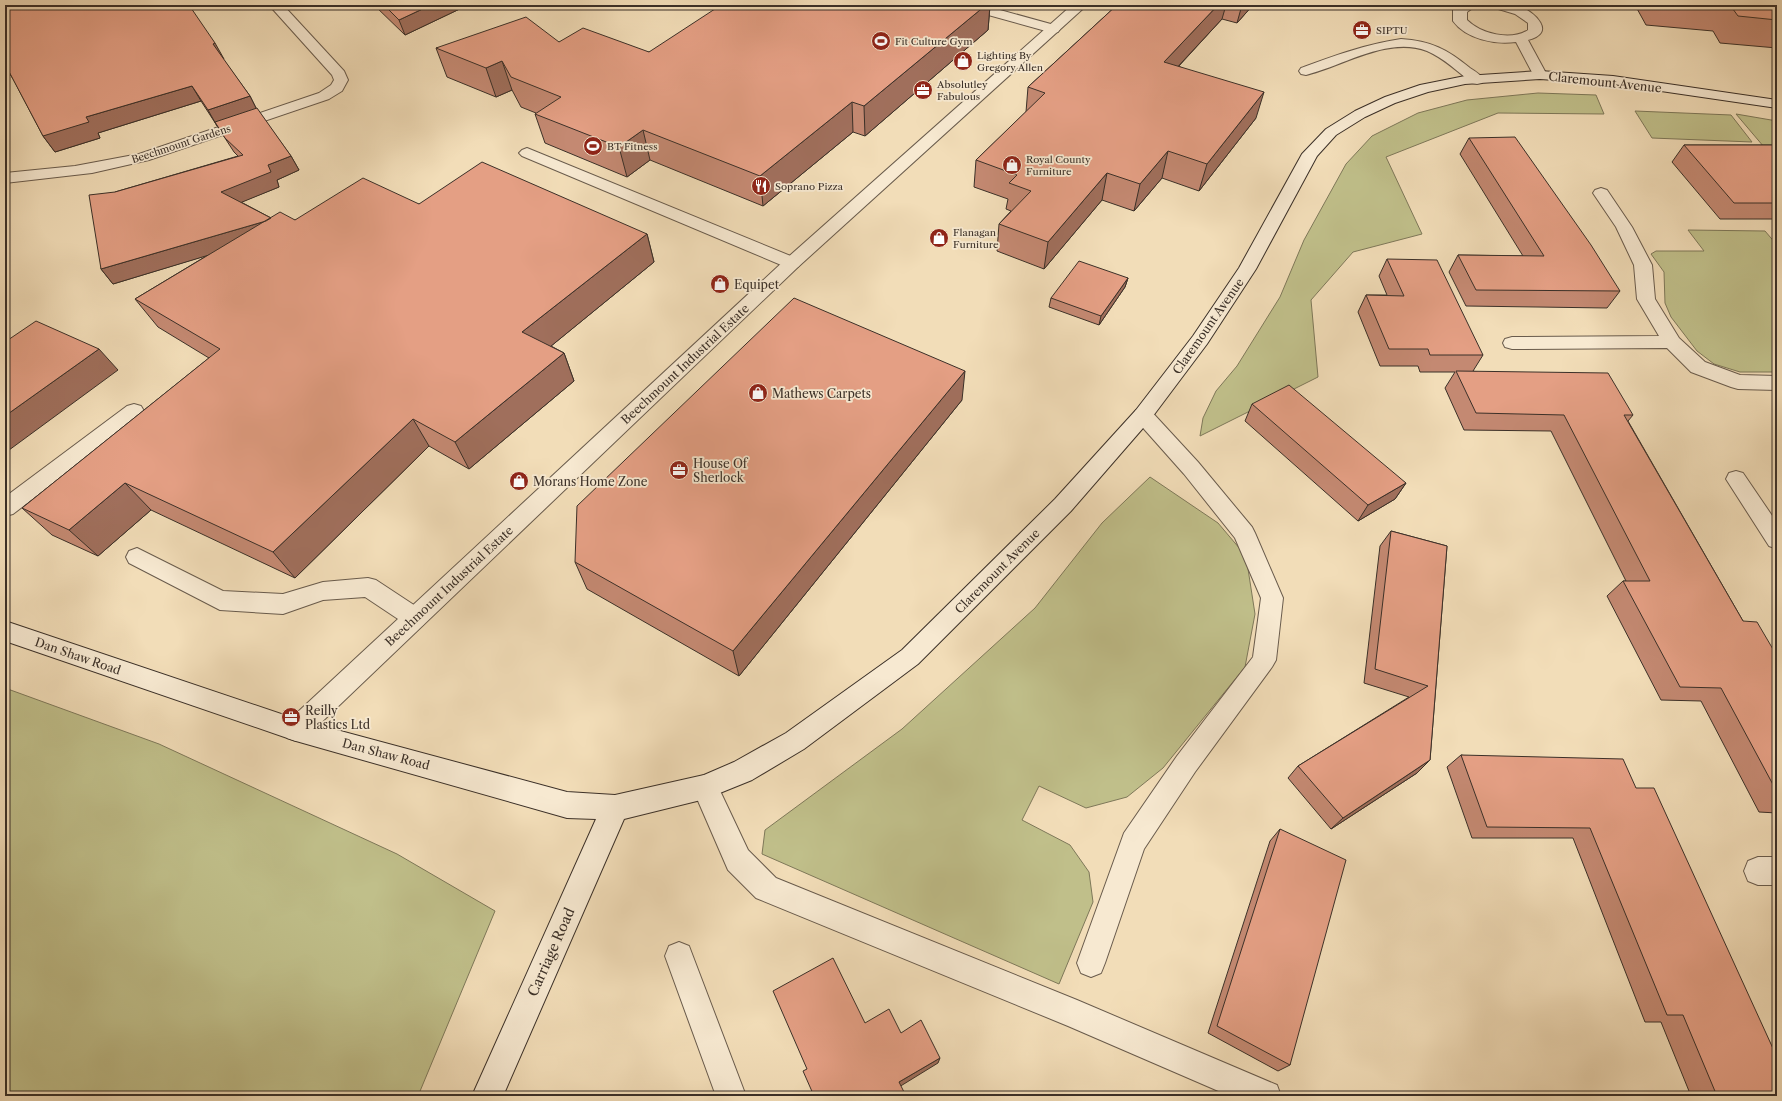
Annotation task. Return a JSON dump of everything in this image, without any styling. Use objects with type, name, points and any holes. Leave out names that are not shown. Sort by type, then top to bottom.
[{"type":"street","name":"Beechmount Gardens","points":[[5,178],[90,169],[121,163],[324,96],[338,88],[341,80],[339,74],[276,5]]},
{"type":"street","points":[[968,5],[1054,29]]},
{"type":"street","name":"Beechmount Industrial Estate","points":[[296,730],[792,263],[1080,5]]},
{"type":"street","points":[[1470,5],[1460,10],[1458,15],[1459,20],[1465,26],[1485,36],[1521,39],[1530,36],[1535,32],[1536,27],[1534,22],[1520,11],[1500,5]]},
{"type":"street","points":[[1521,39],[1540,75]]},
{"type":"street","points":[[1306,71],[1379,47],[1410,43],[1431,48],[1450,59],[1477,80]]},
{"type":"street","name":"Claremount Avenue","points":[[706,787],[743,771],[795,741],[910,657],[1063,505],[1143,415],[1200,340],[1247,269],[1310,154],[1331,132],[1360,114],[1390,100],[1425,88],[1477,80],[1540,75],[1619,81],[1777,104]]},
{"type":"street","points":[[527,153],[792,263]]},
{"type":"street","points":[[1602,193],[1624,227],[1643,265],[1646,299],[1672,342],[1698,367],[1738,382],[1777,383]]},
{"type":"street","points":[[1512,343],[1672,342]]},
{"type":"street","points":[[5,508],[134,411]]},
{"type":"street","points":[[1091,963],[1133,842],[1186,764],[1264,660],[1272,598],[1244,533],[1191,468],[1143,415]]},
{"type":"street","points":[[1736,479],[1777,540]]},
{"type":"street","points":[[137,557],[220,600],[283,604],[323,591],[368,587],[415,618]]},
{"type":"street","name":"Dan Shaw Road","points":[[5,631],[296,730],[567,805],[615,808],[706,787]]},
{"type":"street","points":[[706,787],[738,860],[766,888],[1077,1015],[1266,1096]]},
{"type":"street","name":"Carriage Road","points":[[487,1096],[615,808]]},
{"type":"street","points":[[679,956],[731,1096]]},
{"type":"shaded area","points":[[1538,93],[1596,95],[1604,114],[1498,113],[1386,157],[1422,234],[1353,252],[1311,300],[1318,377],[1200,436],[1203,418],[1216,391],[1237,366],[1280,297],[1304,240],[1346,164],[1372,136],[1418,113],[1467,100]]},
{"type":"shaded area","points":[[1635,111],[1731,115],[1752,142],[1652,138]]},
{"type":"shaded area","points":[[1736,114],[1777,121],[1777,147],[1764,147]]},
{"type":"shaded area","points":[[1688,230],[1765,231],[1777,245],[1777,372],[1740,372],[1714,364],[1697,351],[1671,317],[1665,303],[1664,272],[1651,254],[1656,251],[1704,251]]},
{"type":"shaded area","points":[[1150,477],[1218,523],[1246,556],[1255,614],[1245,667],[1163,768],[1127,797],[1086,808],[1039,786],[1022,820],[1070,845],[1089,872],[1093,902],[1059,984],[762,854],[765,830],[902,729],[1035,608],[1102,523]]},
{"type":"shaded area","points":[[5,688],[159,744],[397,854],[495,911],[418,1096],[5,1096]]},
{"type":"building","points":[[5,5],[189,5],[215,43],[213,44],[250,96],[208,110],[192,86],[86,117],[89,122],[43,136],[5,64]]},
{"type":"building","points":[[384,5],[431,5],[399,20]]},
{"type":"building","points":[[721,5],[986,5],[864,106],[852,102],[760,176],[643,130],[619,147],[535,114],[561,97],[511,77],[502,61],[486,68],[436,48],[526,17],[559,42],[583,28],[649,52]]},
{"type":"building","points":[[1117,5],[1218,5],[1164,62],[1264,92],[1207,164],[1168,151],[1140,184],[1107,173],[1048,242],[999,224],[1031,191],[1009,183],[1017,175],[976,160],[1045,93],[1028,87]]},
{"type":"building","points":[[1730,5],[1777,5],[1777,20],[1738,16]]},
{"type":"building","points":[[257,108],[291,156],[268,165],[271,172],[221,192],[271,218],[266,221],[101,269],[89,195],[115,192],[243,155],[225,138],[215,122]]},
{"type":"building","points":[[1515,137],[1591,245],[1620,291],[1476,290],[1458,255],[1544,256],[1469,138]]},
{"type":"building","points":[[1684,145],[1777,145],[1777,203],[1734,203]]},
{"type":"building","points":[[482,162],[647,234],[522,332],[564,353],[455,442],[413,419],[273,552],[125,483],[69,530],[22,508],[220,349],[135,299],[280,212],[295,220],[363,178],[419,204]]},
{"type":"building","points":[[1387,259],[1437,260],[1483,355],[1430,355],[1428,349],[1389,349],[1366,295],[1404,296]]},
{"type":"building","points":[[1079,261],[1128,278],[1101,316],[1051,298]]},
{"type":"building","points":[[794,298],[965,371],[733,651],[575,562],[577,506]]},
{"type":"building","points":[[36,321],[99,349],[5,416],[5,342]]},
{"type":"building","points":[[1456,371],[1608,373],[1633,415],[1624,415],[1743,621],[1757,622],[1777,656],[1777,792],[1721,688],[1680,687],[1623,581],[1650,581],[1564,415],[1476,413]]},
{"type":"building","points":[[1289,385],[1406,483],[1368,505],[1252,404]]},
{"type":"building","points":[[1391,531],[1447,546],[1430,760],[1343,818],[1298,766],[1428,686],[1375,669]]},
{"type":"building","points":[[1461,755],[1623,759],[1636,788],[1654,788],[1777,1055],[1777,1096],[1717,1096],[1683,1015],[1667,1015],[1590,828],[1487,827]]},
{"type":"building","points":[[1280,829],[1346,860],[1290,1065],[1217,1026]]},
{"type":"building","points":[[833,958],[865,1023],[889,1009],[901,1033],[921,1020],[940,1058],[899,1082],[906,1096],[814,1096],[803,1071],[807,1069],[773,991]]},
{"type":"place","name":"SIPTU","points":[[1362,30]]},
{"type":"place","name":"Fit Culture Gym","points":[[881,41]]},
{"type":"place","name":"Lighting By Gregory Allen","points":[[963,61]]},
{"type":"place","name":"Absolutley Fabulous","points":[[923,90]]},
{"type":"place","name":"BT Fitness","points":[[593,146]]},
{"type":"place","name":"Royal County Furniture","points":[[1012,165]]},
{"type":"place","name":"Soprano Pizza","points":[[761,186]]},
{"type":"place","name":"Flanagan Furniture","points":[[939,238]]},
{"type":"place","name":"Equipet","points":[[720,284]]},
{"type":"place","name":"Mathews Carpets","points":[[758,393]]},
{"type":"place","name":"House Of Sherlock","points":[[679,470]]},
{"type":"place","name":"Morans Home Zone","points":[[519,481]]},
{"type":"place","name":"Reilly Plastics Ltd","points":[[291,717]]}]
